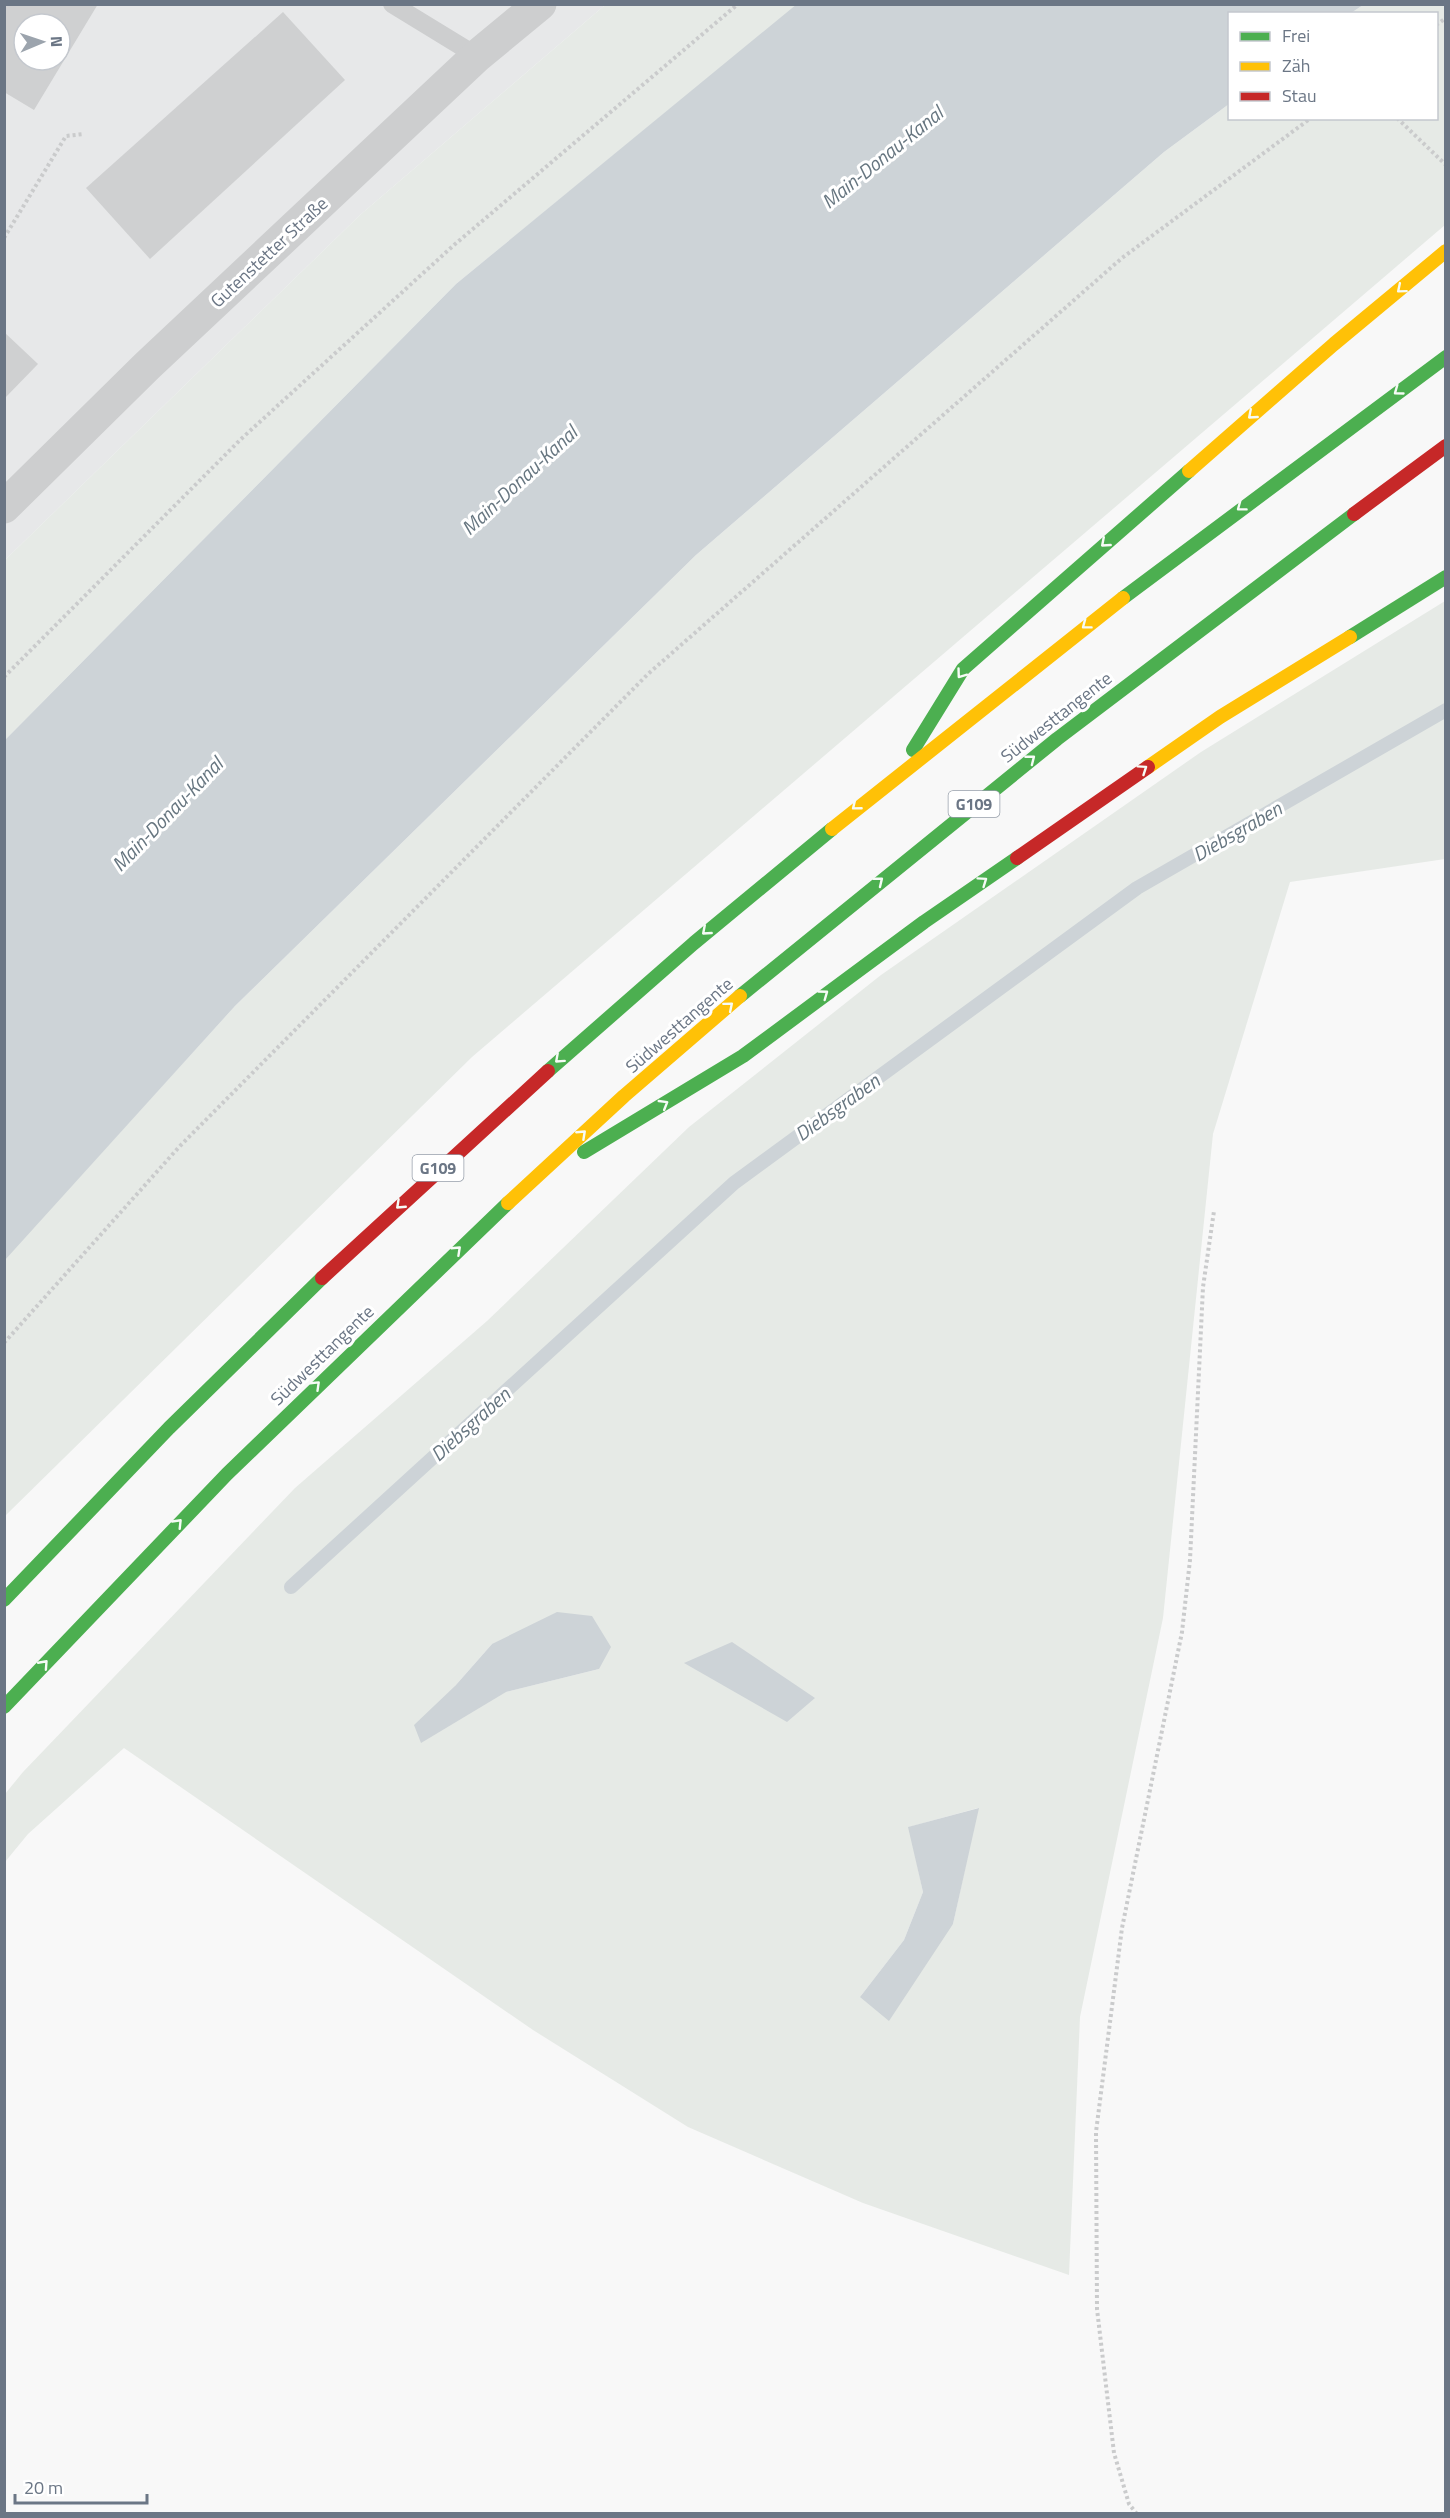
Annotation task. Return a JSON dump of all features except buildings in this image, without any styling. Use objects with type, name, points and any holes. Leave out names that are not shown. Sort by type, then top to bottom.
[{"type":"highway","points":[[902,769],[963,669],[1316,360],[1446,251]]},
{"type":"highway","name":"G109","points":[[4,1600],[191,1406],[445,1162],[711,927],[902,769],[1268,486],[1446,357]]},
{"type":"highway","name":"Südwesttangente","points":[[4,1707],[241,1458],[524,1188],[677,1050],[948,824],[1150,666],[1446,446]]},
{"type":"highway","points":[[524,1188],[743,1056],[924,922],[1133,776],[1220,717],[1446,577]]},
{"type":"street","name":"Gutenstetter Straße","points":[[4,507],[147,366],[477,56],[540,4]]},
{"type":"lane","points":[[392,4],[477,56]]},
{"type":"path","points":[[4,677],[258,424],[454,245],[738,4]]},
{"type":"path","points":[[4,1343],[179,1147],[648,674],[1122,258],[1308,120]]},
{"type":"path","points":[[1399,120],[1446,165]]},
{"type":"path","points":[[4,238],[66,136],[84,134]]},
{"type":"path","points":[[1137,2514],[1129,2504],[1114,2453],[1097,2309],[1096,2132],[1122,1928],[1182,1632],[1190,1560],[1203,1287],[1214,1211]]},
{"type":"shaded area","points":[[5,5],[605,5],[360,215],[5,560]]},
{"type":"shaded area","points":[[605,5],[797,5],[456,284],[5,740],[5,560],[360,215]]},
{"type":"shaded area","points":[[1363,5],[1445,5],[1445,225],[472,1057],[5,1516],[4,1260],[235,1006],[696,555],[1164,152],[1228,105],[1228,120],[1438,120],[1438,12],[1352,12]]},
{"type":"shaded area","points":[[1445,601],[1445,859],[1290,882],[1213,1134],[1163,1618],[1080,2017],[1069,2275],[863,2203],[688,2127],[533,2030],[124,1748],[28,1834],[5,1862],[5,1794],[23,1772],[295,1488],[487,1321],[689,1127],[881,975],[1201,752]],"holes":[[[492,1644],[599,1669],[506,1692],[455,1686]],[[978,1808],[953,1924],[860,1997],[904,1940],[923,1892],[909,1827]]]},
{"type":"water","name":"Main-Donau-Kanal","points":[[797,4],[1363,5],[1352,12],[1228,12],[1228,105],[1164,152],[696,555],[235,1006],[5,1260],[5,740],[456,284]]},
{"type":"water","points":[[557,1612],[592,1616],[611,1647],[599,1669],[506,1692],[421,1743],[414,1725],[455,1686],[492,1644]]},
{"type":"water","points":[[732,1642],[815,1698],[787,1722],[684,1663]]},
{"type":"water","points":[[979,1808],[953,1924],[889,2021],[860,1997],[904,1940],[923,1892],[908,1827]]},
{"type":"waterway","name":"Diebsgraben","points":[[291,1587],[734,1183],[1137,888],[1446,710]]},
{"type":"traffic: fast","points":[[1123,598],[1446,357]]},
{"type":"traffic: fast","points":[[913,750],[963,669],[1189,471]]},
{"type":"traffic: fast","points":[[740,996],[1057,739],[1354,514]]},
{"type":"traffic: fast","points":[[1350,637],[1446,577]]},
{"type":"traffic: fast","points":[[548,1071],[694,943],[832,829]]},
{"type":"traffic: fast","points":[[584,1152],[743,1056],[924,922],[1017,858]]},
{"type":"traffic: fast","points":[[4,1707],[227,1474],[508,1203]]},
{"type":"traffic: fast","points":[[4,1600],[169,1428],[322,1278]]},
{"type":"traffic: slow","points":[[1189,471],[1334,344],[1446,251]]},
{"type":"traffic: slow","points":[[832,829],[1123,598]]},
{"type":"traffic: slow","points":[[1148,767],[1220,717],[1350,637]]},
{"type":"traffic: slow","points":[[508,1203],[624,1096],[740,996]]},
{"type":"traffic: jam","points":[[1354,514],[1446,446]]},
{"type":"traffic: jam","points":[[1017,858],[1148,767]]},
{"type":"traffic: jam","points":[[322,1278],[548,1071]]}]
